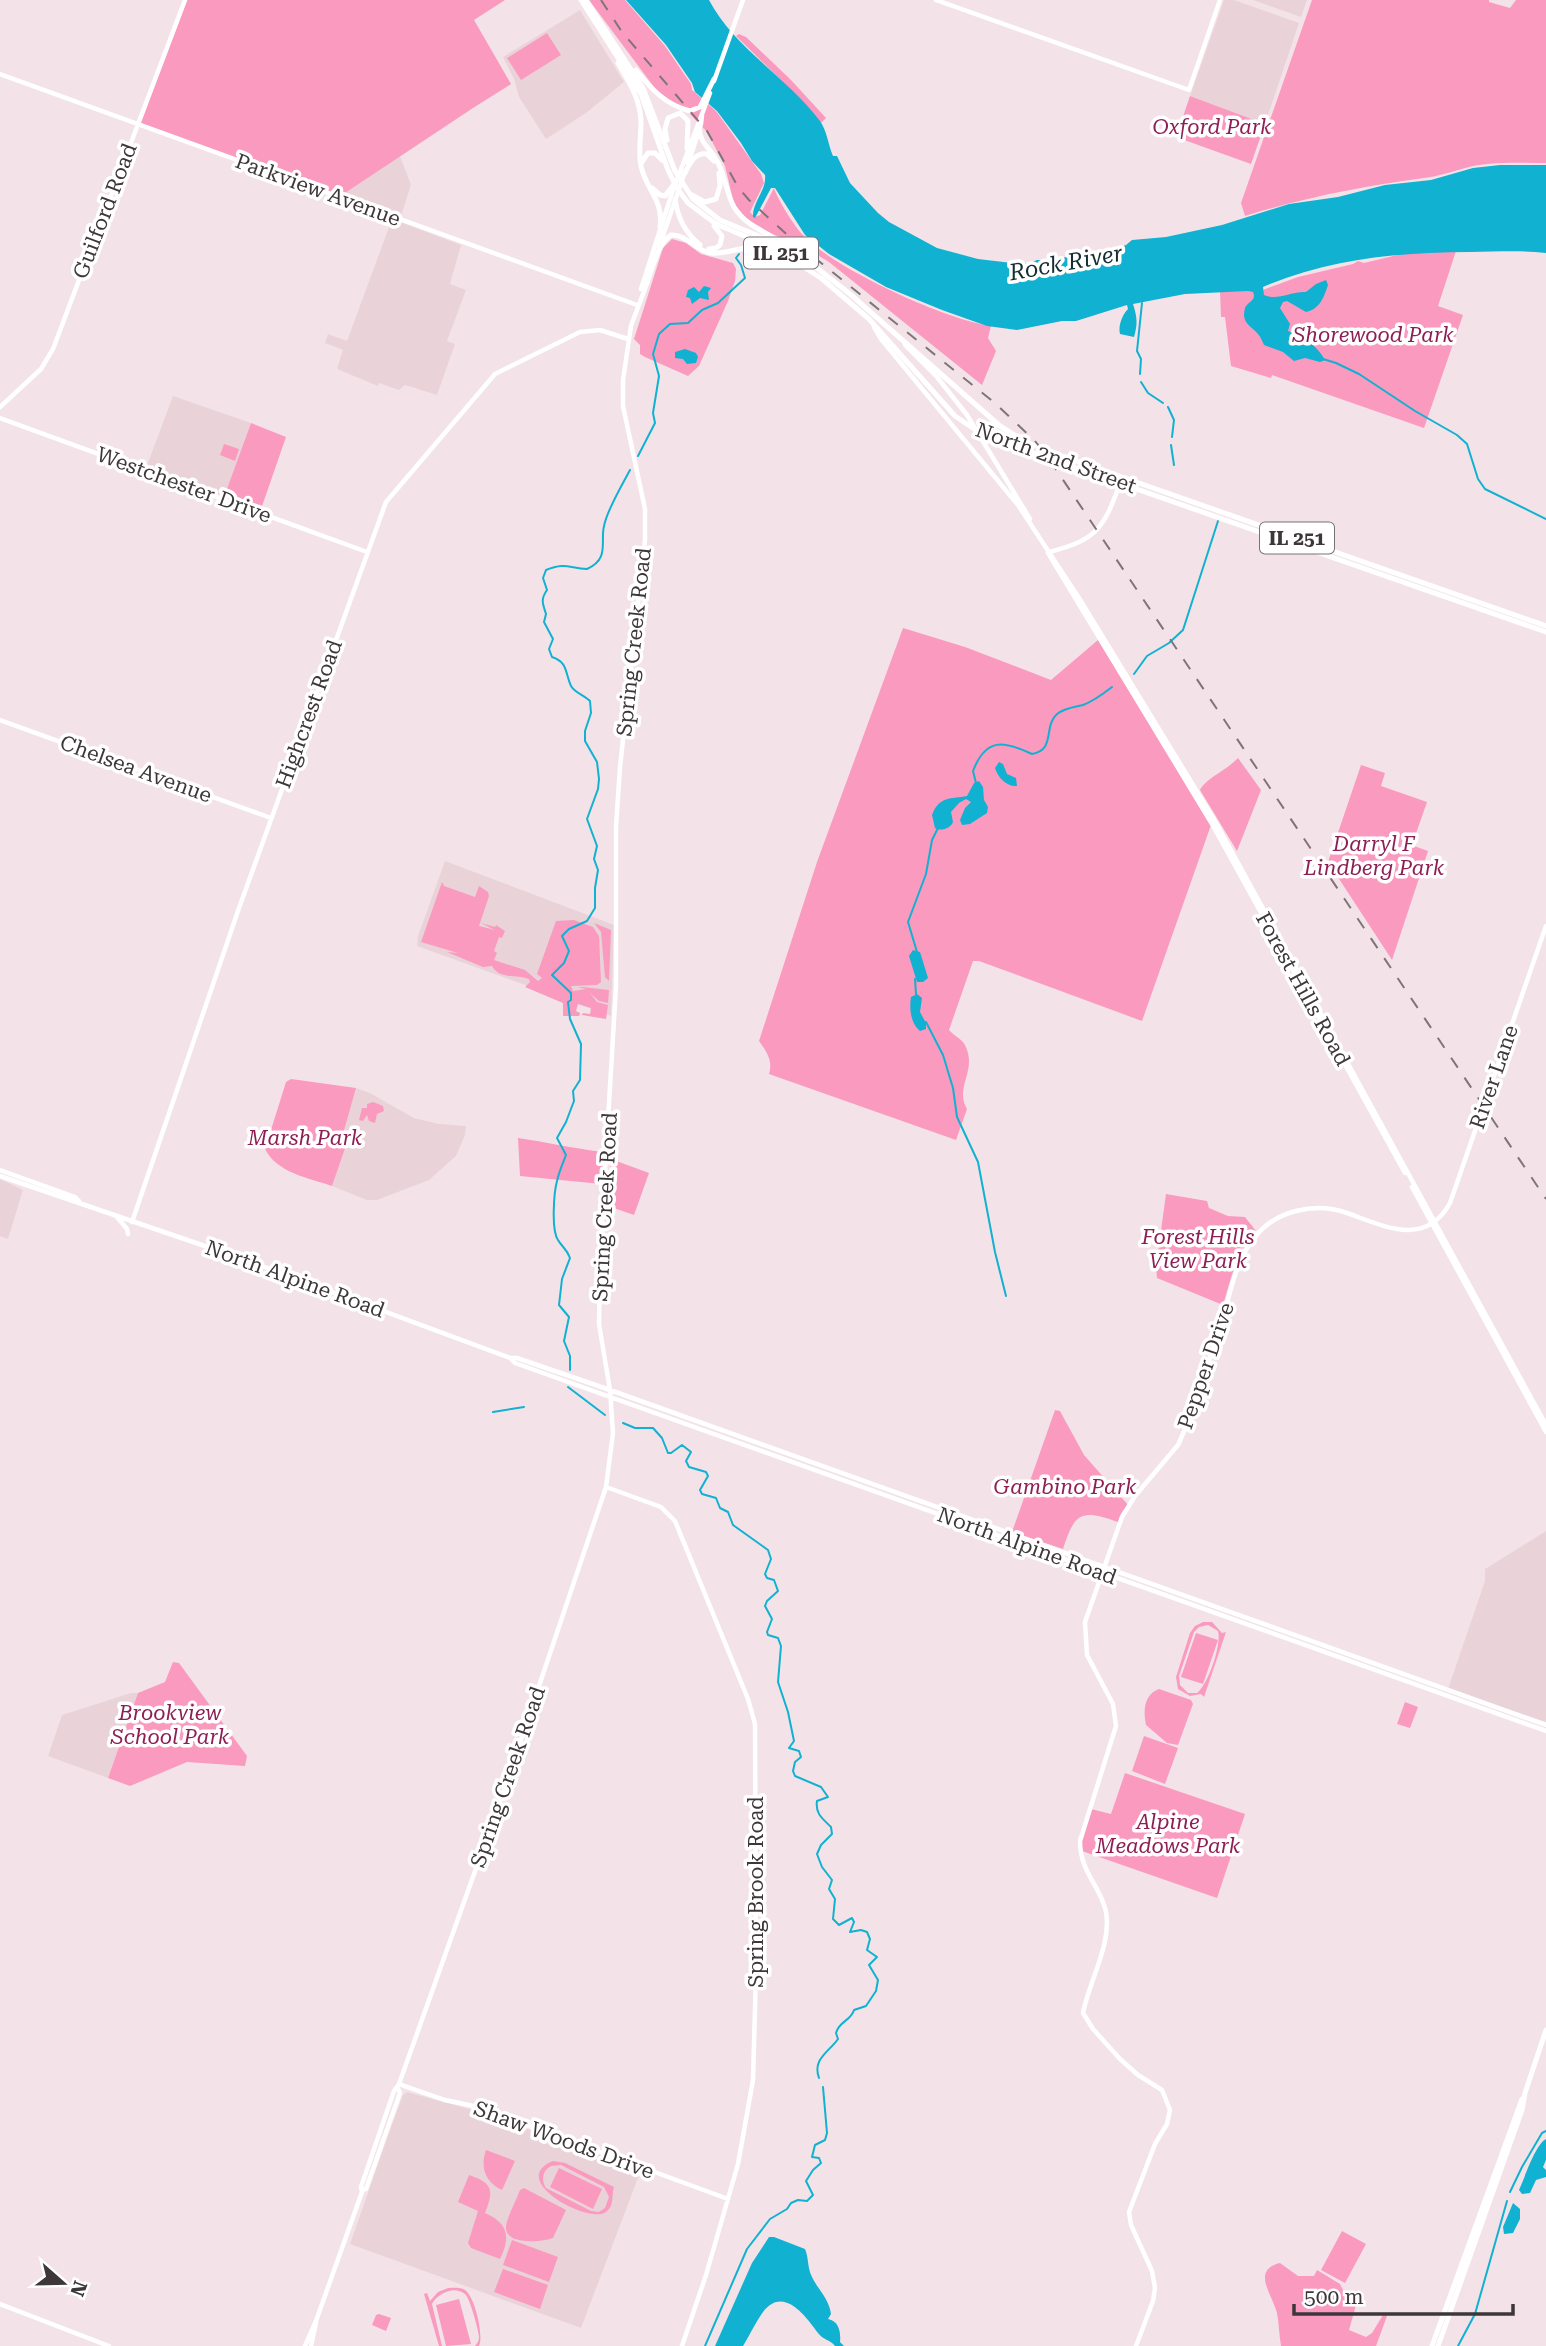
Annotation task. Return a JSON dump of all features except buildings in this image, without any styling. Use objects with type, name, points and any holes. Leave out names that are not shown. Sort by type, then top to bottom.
[{"type":"main road","name":"North 2nd Street","points":[[583,0],[619,49],[648,98],[671,160],[688,192],[700,206],[720,220],[766,239],[808,261],[1015,436],[1121,479],[1546,632]]},
{"type":"main road","name":"North 2nd Street","points":[[583,0],[641,94],[667,168],[687,201],[716,224],[775,249],[821,278],[871,317],[936,396],[966,424],[986,436],[1121,479],[1546,626]]},
{"type":"main road","points":[[583,0],[635,94],[641,121],[641,167],[660,206],[660,227]]},
{"type":"main road","points":[[619,49],[660,96],[674,106],[695,110],[714,79]]},
{"type":"main road","points":[[671,160],[665,129],[668,118],[674,114],[684,115],[688,121],[687,149]]},
{"type":"main road","points":[[699,129],[702,141],[720,166],[737,212],[755,228],[774,237],[808,261]]},
{"type":"main road","points":[[667,168],[660,156],[652,153],[648,153],[642,162],[647,178],[660,195],[669,193],[676,181]]},
{"type":"main road","points":[[685,173],[694,158],[703,153],[715,161],[720,175],[719,191],[712,201],[705,202],[688,192]]},
{"type":"main road","points":[[675,199],[679,220],[686,230],[705,248],[716,248],[722,241],[719,230],[693,210],[687,201]]},
{"type":"main road","points":[[648,279],[666,238],[671,235],[678,235],[707,252],[760,248],[783,256],[821,278]]},
{"type":"main road","points":[[1438,2346],[1517,2124],[1546,2030]]},
{"type":"main road","points":[[1432,2346],[1525,2093]]},
{"type":"street","name":"Guilford Road","points":[[0,407],[41,369],[53,349],[185,0]]},
{"type":"street","name":"Spring Creek Road","points":[[640,297],[660,227],[687,149],[743,0]]},
{"type":"street","points":[[936,0],[1189,90],[1220,0]]},
{"type":"street","name":"Parkview Avenue","points":[[0,74],[637,305]]},
{"type":"street","name":"Spring Creek Road","points":[[305,2346],[400,2093],[398,2086],[504,1790],[606,1488],[612,1446],[611,1406],[599,1324],[600,1254],[616,986],[616,827],[620,767],[646,540],[645,509],[623,406],[628,339],[637,305],[685,173],[702,115]]},
{"type":"street","name":"Forest Hills Road","points":[[871,317],[937,377],[967,415],[1026,510],[1039,538]]},
{"type":"street","name":"Forest Hills Road","points":[[871,317],[881,339],[1018,505],[1182,771],[1272,927],[1546,1432]]},
{"type":"street","name":"Highcrest Road","points":[[132,1222],[271,818],[386,502],[495,374],[580,332],[600,330],[628,339]]},
{"type":"street","name":"Westchester Drive","points":[[0,418],[367,552]]},
{"type":"street","points":[[1048,552],[1076,545],[1090,537],[1101,526],[1121,479]]},
{"type":"street","name":"Chelsea Avenue","points":[[0,720],[271,818]]},
{"type":"street","name":"River Lane","points":[[1433,1221],[1444,1214],[1450,1203],[1546,926]]},
{"type":"street","name":"North Alpine Road","points":[[0,1170],[75,1197],[80,1202]]},
{"type":"street","name":"North Alpine Road","points":[[0,1176],[240,1258],[1546,1731]]},
{"type":"street","name":"Pepper Drive","points":[[1136,2346],[1153,2301],[1155,2288],[1152,2271],[1131,2225],[1129,2212],[1154,2144],[1167,2124],[1170,2110],[1162,2090],[1138,2075],[1120,2059],[1093,2029],[1083,2013],[1087,1992],[1104,1944],[1106,1911],[1081,1859],[1080,1841],[1116,1726],[1113,1704],[1087,1655],[1085,1622],[1122,1517],[1135,1496],[1178,1445],[1208,1365],[1240,1265],[1255,1237],[1267,1225],[1298,1210],[1325,1209],[1345,1213],[1400,1231],[1415,1229],[1433,1221]]},
{"type":"street","points":[[114,1214],[126,1227],[128,1234]]},
{"type":"street","name":"Forest Hills Road","points":[[1433,1221],[1546,1425]]},
{"type":"street","name":"North Alpine Road","points":[[510,1358],[515,1363],[610,1393]]},
{"type":"street","points":[[597,1391],[611,1406]]},
{"type":"street","name":"Spring Brook Road","points":[[606,1488],[661,1507],[675,1521],[748,1699],[755,1724],[756,1986],[753,2080],[728,2199],[682,2346]]},
{"type":"street","name":"North Alpine Road","points":[[1102,1570],[1546,1725]]},
{"type":"street","name":"Shaw Woods Drive","points":[[398,2086],[478,2107],[728,2199]]},
{"type":"street","points":[[0,2306],[109,2346]]},
{"type":"street","name":"Spring Creek Road","points":[[311,2346],[316,2321]]},
{"type":"shaded area","points":[[1224,0],[1234,0],[1299,23],[1265,124],[1190,96]]},
{"type":"shaded area","points":[[1253,0],[1307,0],[1301,17]]},
{"type":"shaded area","points":[[580,10],[624,82],[586,113],[546,139],[519,97],[503,57]]},
{"type":"shaded area","points":[[400,156],[411,185],[401,216],[342,195]]},
{"type":"shaded area","points":[[392,219],[461,245],[450,284],[466,290],[447,341],[455,344],[437,395],[405,385],[399,390],[379,383],[378,386],[337,369],[343,350],[325,343],[328,334],[347,341]]},
{"type":"shaded area","points":[[173,396],[251,423],[224,497],[146,468]]},
{"type":"shaded area","points":[[445,861],[614,925],[611,1016],[417,946],[418,936]]},
{"type":"shaded area","points":[[356,1088],[414,1118],[439,1124],[466,1126],[456,1156],[429,1180],[377,1200],[367,1200],[332,1186],[347,1144],[340,1141]]},
{"type":"shaded area","points":[[0,1179],[23,1190],[8,1239],[0,1236]]},
{"type":"shaded area","points":[[1546,1531],[1546,1722],[1448,1689],[1485,1581],[1485,1569]]},
{"type":"shaded area","points":[[138,1693],[108,1778],[48,1756],[62,1715]]},
{"type":"shaded area","points":[[407,2092],[480,2112],[641,2170],[581,2328],[350,2244],[403,2095]]},
{"type":"green space","points":[[187,0],[505,0],[474,20],[511,84],[342,195],[331,193],[140,125]]},
{"type":"green space","points":[[589,0],[625,0],[665,46],[691,84],[692,90],[716,111],[761,174],[764,183],[750,212],[755,217],[760,215],[774,188],[786,212],[802,234],[838,262],[919,303],[971,322],[991,326],[988,338],[996,351],[982,385],[829,262],[794,241],[774,235],[747,219],[734,204],[725,166],[707,132],[685,109],[657,91]]},
{"type":"green space","points":[[1312,0],[1489,0],[1510,8],[1516,0],[1546,0],[1546,163],[1485,164],[1435,176],[1333,193],[1245,216],[1241,203]]},
{"type":"green space","points":[[547,33],[561,55],[521,80],[507,58]]},
{"type":"green space","points":[[739,34],[746,37],[791,80],[826,118],[821,123],[736,36]]},
{"type":"green space","name":"Oxford Park","points":[[1190,96],[1265,124],[1251,164],[1176,137]]},
{"type":"green space","points":[[672,239],[686,243],[701,254],[733,263],[736,269],[728,301],[699,366],[688,376],[640,354],[640,345],[634,339],[663,248]]},
{"type":"green space","name":"Shorewood Park","points":[[1456,251],[1438,306],[1463,315],[1424,428],[1272,375],[1271,378],[1231,366],[1225,317],[1221,317],[1220,291],[1260,291],[1298,277],[1358,261],[1364,263],[1410,252]]},
{"type":"green space","points":[[251,423],[286,437],[261,509],[224,497]]},
{"type":"green space","points":[[224,444],[239,449],[235,461],[220,455]]},
{"type":"green space","points":[[903,628],[965,647],[1051,680],[1098,640],[1211,825],[1142,1021],[973,961],[949,1030],[965,1045],[969,1063],[963,1093],[967,1109],[956,1140],[769,1074],[768,1057],[759,1041],[817,862]]},
{"type":"green space","points":[[1238,758],[1261,790],[1237,851],[1200,790],[1206,782]]},
{"type":"green space","name":"Darryl F Lindberg Park","points":[[1361,765],[1385,773],[1381,786],[1427,802],[1413,842],[1414,846],[1428,851],[1392,960],[1328,862]]},
{"type":"green space","points":[[442,882],[444,886],[475,897],[479,886],[488,892],[479,926],[495,930],[481,923],[495,927],[496,925],[505,931],[502,938],[499,937],[494,960],[525,970],[538,981],[542,978],[537,974],[556,921],[574,920],[593,927],[599,936],[601,982],[597,985],[571,986],[573,991],[586,989],[578,987],[609,990],[608,1003],[599,1001],[590,993],[597,1002],[608,1005],[606,1019],[582,1015],[590,1014],[591,1008],[578,1004],[576,1011],[580,1013],[579,1016],[563,1016],[563,1003],[525,987],[530,982],[529,979],[504,975],[492,966],[483,967],[447,952],[458,953],[421,942]]},
{"type":"green space","points":[[594,923],[611,930],[609,981],[605,977],[601,932]]},
{"type":"green space","name":"Marsh Park","points":[[291,1079],[356,1088],[341,1141],[347,1143],[332,1186],[285,1169],[270,1157],[265,1149],[286,1082]]},
{"type":"green space","points":[[373,1102],[383,1106],[384,1111],[377,1114],[375,1123],[369,1121],[367,1115],[363,1121],[359,1120],[362,1108],[367,1108],[367,1104]]},
{"type":"green space","points":[[518,1138],[604,1152],[601,1184],[520,1176]]},
{"type":"green space","points":[[611,1159],[649,1173],[634,1215],[608,1206]]},
{"type":"green space","name":"Forest Hills View Park","points":[[1166,1194],[1207,1201],[1209,1208],[1228,1216],[1245,1217],[1256,1231],[1239,1256],[1223,1305],[1157,1278],[1156,1267]]},
{"type":"green space","name":"Gambino Park","points":[[1055,1410],[1060,1411],[1084,1455],[1129,1506],[1122,1512],[1118,1522],[1088,1515],[1081,1517],[1071,1527],[1063,1549],[1012,1532]]},
{"type":"green space","points":[[1212,1622],[1222,1633],[1226,1632],[1204,1697],[1201,1694],[1190,1696],[1178,1689],[1176,1677],[1190,1633],[1195,1626]],"holes":[[[1208,1625],[1218,1631],[1216,1654],[1210,1673],[1197,1693],[1188,1693],[1180,1685],[1179,1676],[1194,1632],[1199,1627]]]},
{"type":"green space","points":[[1196,1633],[1218,1640],[1203,1684],[1181,1677]]},
{"type":"green space","name":"Brookview School Park","points":[[173,1662],[179,1663],[247,1756],[245,1766],[187,1762],[130,1786],[108,1778],[138,1693],[165,1682]]},
{"type":"green space","points":[[1159,1689],[1191,1700],[1193,1704],[1178,1745],[1167,1743],[1146,1725],[1146,1704],[1150,1695]]},
{"type":"green space","points":[[1405,1702],[1418,1707],[1410,1728],[1397,1724]]},
{"type":"green space","points":[[1144,1736],[1178,1748],[1165,1784],[1132,1771]]},
{"type":"green space","name":"Alpine Meadows Park","points":[[1125,1773],[1245,1814],[1217,1898],[1082,1851],[1082,1839],[1091,1809],[1111,1814]]},
{"type":"green space","points":[[486,2150],[515,2161],[502,2190],[491,2183],[485,2173]]},
{"type":"green space","points":[[553,2161],[565,2163],[614,2187],[611,2206],[606,2212],[597,2214],[569,2207],[545,2189],[539,2179],[541,2169]],"holes":[[[561,2165],[604,2187],[609,2197],[605,2208],[599,2212],[591,2211],[546,2188],[543,2176],[551,2166]]]},
{"type":"green space","points":[[559,2168],[602,2189],[593,2209],[550,2187]]},
{"type":"green space","points":[[469,2175],[483,2181],[489,2188],[490,2198],[485,2213],[499,2221],[506,2237],[500,2259],[471,2248],[468,2243],[478,2211],[458,2202]]},
{"type":"green space","points":[[524,2188],[566,2210],[553,2238],[541,2241],[517,2240],[507,2232],[508,2217],[520,2190]]},
{"type":"green space","points":[[1342,2231],[1366,2244],[1345,2283],[1321,2270]]},
{"type":"green space","points":[[512,2240],[558,2257],[549,2282],[503,2265]]},
{"type":"green space","points":[[1280,2263],[1298,2276],[1314,2276],[1317,2270],[1340,2284],[1349,2303],[1356,2305],[1349,2330],[1366,2337],[1372,2333],[1383,2315],[1387,2316],[1376,2346],[1281,2346],[1277,2313],[1265,2277],[1271,2266]]},
{"type":"green space","points":[[503,2269],[548,2285],[540,2309],[494,2292]]},
{"type":"green space","points":[[459,2288],[469,2294],[479,2326],[480,2341],[479,2346],[475,2346],[479,2336],[469,2301],[465,2294],[456,2290],[442,2294],[432,2304],[442,2346],[439,2346],[424,2294],[427,2293],[430,2301],[438,2292]]},
{"type":"green space","points":[[459,2299],[471,2344],[446,2346],[436,2305]]},
{"type":"green space","points":[[379,2314],[391,2318],[386,2331],[372,2325]]},
{"type":"water","name":"Rock River","points":[[626,0],[709,0],[733,33],[820,121],[833,156],[837,156],[850,183],[889,222],[937,248],[978,259],[1012,263],[1030,263],[1090,253],[1101,254],[1132,240],[1166,237],[1222,225],[1289,204],[1338,197],[1385,185],[1431,180],[1473,168],[1546,165],[1546,253],[1444,252],[1365,259],[1313,270],[1263,287],[1264,295],[1279,296],[1306,292],[1326,280],[1328,285],[1325,294],[1315,308],[1306,312],[1287,301],[1283,302],[1280,308],[1290,324],[1288,331],[1314,346],[1325,360],[1320,362],[1305,358],[1294,361],[1283,352],[1264,345],[1244,317],[1246,306],[1254,297],[1253,292],[1248,291],[1185,294],[1133,304],[1136,320],[1134,337],[1120,334],[1120,324],[1128,309],[1127,305],[1076,321],[1062,321],[1017,330],[987,326],[886,287],[829,254],[805,235],[775,188],[771,188],[755,218],[753,217],[765,175],[717,111],[695,92],[692,83],[666,45]]},
{"type":"water","points":[[704,286],[711,288],[708,292],[709,300],[700,298],[692,304],[690,298],[686,297],[688,290],[694,287],[699,292]]},
{"type":"water","points":[[685,349],[696,353],[696,363],[687,364],[683,359],[675,358],[675,352]]},
{"type":"water","points":[[999,762],[1003,764],[1007,774],[1016,778],[1017,786],[1006,783],[996,772],[995,768]]},
{"type":"water","points":[[979,781],[988,807],[987,813],[970,824],[962,825],[960,820],[971,802],[966,799],[951,812],[953,822],[950,826],[935,828],[932,815],[938,804],[967,796],[974,783]]},
{"type":"water","points":[[913,950],[920,952],[928,978],[923,982],[917,982],[909,956]]},
{"type":"water","points":[[917,994],[922,998],[920,1012],[926,1023],[926,1029],[920,1031],[911,1011],[911,997]]},
{"type":"water","points":[[1546,2139],[1546,2160],[1543,2167],[1546,2177],[1536,2180],[1530,2193],[1522,2194],[1519,2190],[1531,2162]]},
{"type":"water","points":[[1513,2203],[1520,2209],[1520,2219],[1513,2233],[1504,2234],[1503,2227]]},
{"type":"water","points":[[769,2237],[805,2249],[810,2273],[830,2309],[828,2319],[837,2325],[840,2342],[844,2346],[835,2346],[820,2335],[794,2306],[779,2302],[771,2304],[763,2312],[743,2346],[715,2346],[752,2263]]},
{"type":"waterway","points":[[638,456],[655,423],[653,413],[659,376],[653,354],[659,334],[670,324],[688,323],[702,310],[718,303],[745,278],[736,258],[739,254]]},
{"type":"waterway","points":[[1140,374],[1141,359],[1137,351],[1142,303]]},
{"type":"waterway","points":[[1323,359],[1359,374],[1457,435],[1467,444],[1478,479],[1485,489],[1546,519]]},
{"type":"waterway","points":[[1141,382],[1148,393],[1163,403]]},
{"type":"waterway","points":[[1168,407],[1174,420],[1172,437]]},
{"type":"waterway","points":[[1171,445],[1174,465]]},
{"type":"waterway","points":[[570,1370],[570,1356],[564,1341],[569,1317],[559,1305],[562,1279],[570,1258],[556,1235],[554,1211],[557,1181],[566,1155],[557,1138],[566,1122],[574,1101],[573,1091],[580,1080],[581,1044],[570,1019],[568,1002],[571,1000],[571,993],[552,975],[564,963],[569,951],[562,936],[569,929],[587,921],[595,908],[598,870],[594,859],[597,846],[587,819],[599,779],[597,762],[585,741],[591,713],[590,701],[571,686],[563,665],[552,657],[549,649],[553,639],[544,622],[546,614],[543,599],[547,590],[543,578],[546,570],[552,568],[563,566],[587,569],[599,560],[603,550],[606,520],[630,470]]},
{"type":"waterway","points":[[1134,674],[1147,656],[1169,643],[1183,630],[1218,521]]},
{"type":"waterway","points":[[976,783],[973,771],[978,760],[990,747],[1004,745],[1032,754],[1039,752],[1047,743],[1053,719],[1057,714],[1083,705],[1112,687]]},
{"type":"waterway","points":[[917,952],[908,922],[926,874],[932,840],[938,828]]},
{"type":"waterway","points":[[915,979],[916,994]]},
{"type":"waterway","points":[[926,1022],[943,1055],[953,1088],[957,1117],[978,1162],[1006,1296]]},
{"type":"waterway","points":[[568,1387],[605,1415]]},
{"type":"waterway","points":[[493,1412],[524,1407]]},
{"type":"waterway","points":[[623,1423],[635,1428],[653,1428],[662,1438],[668,1453],[682,1445],[691,1452],[686,1461],[689,1467],[706,1472],[708,1476],[700,1490],[702,1494],[716,1498],[720,1508],[728,1512],[733,1525],[768,1550],[771,1559],[765,1574],[767,1578],[774,1580],[778,1591],[765,1606],[772,1619],[767,1632],[768,1635],[778,1638],[781,1646],[778,1682],[794,1741],[789,1748],[799,1751],[801,1757],[795,1762],[793,1771],[795,1776],[821,1787],[828,1797],[817,1801],[817,1809],[831,1827],[832,1834],[821,1845],[817,1854],[822,1867],[832,1880],[829,1889],[835,1899],[833,1919],[839,1925],[852,1918],[854,1922],[850,1932],[867,1932],[870,1939],[867,1950],[877,1957],[869,1965],[878,1980],[876,1991],[866,2006],[854,2010],[838,2029],[838,2039],[822,2056],[818,2066],[819,2078]]},
{"type":"waterway","points":[[705,2346],[747,2249],[770,2219],[787,2209],[791,2203],[798,2200],[807,2201],[813,2195],[806,2181],[821,2163],[819,2158],[812,2157],[815,2145],[825,2140],[827,2133],[823,2087]]},
{"type":"waterway","points":[[1510,2192],[1542,2133],[1546,2131]]},
{"type":"waterway","points":[[1458,2346],[1475,2314],[1507,2201]]},
{"type":"railway","points":[[601,0],[622,32],[707,131],[738,187],[749,200],[794,241],[996,404],[1035,441],[1546,1199]]}]
